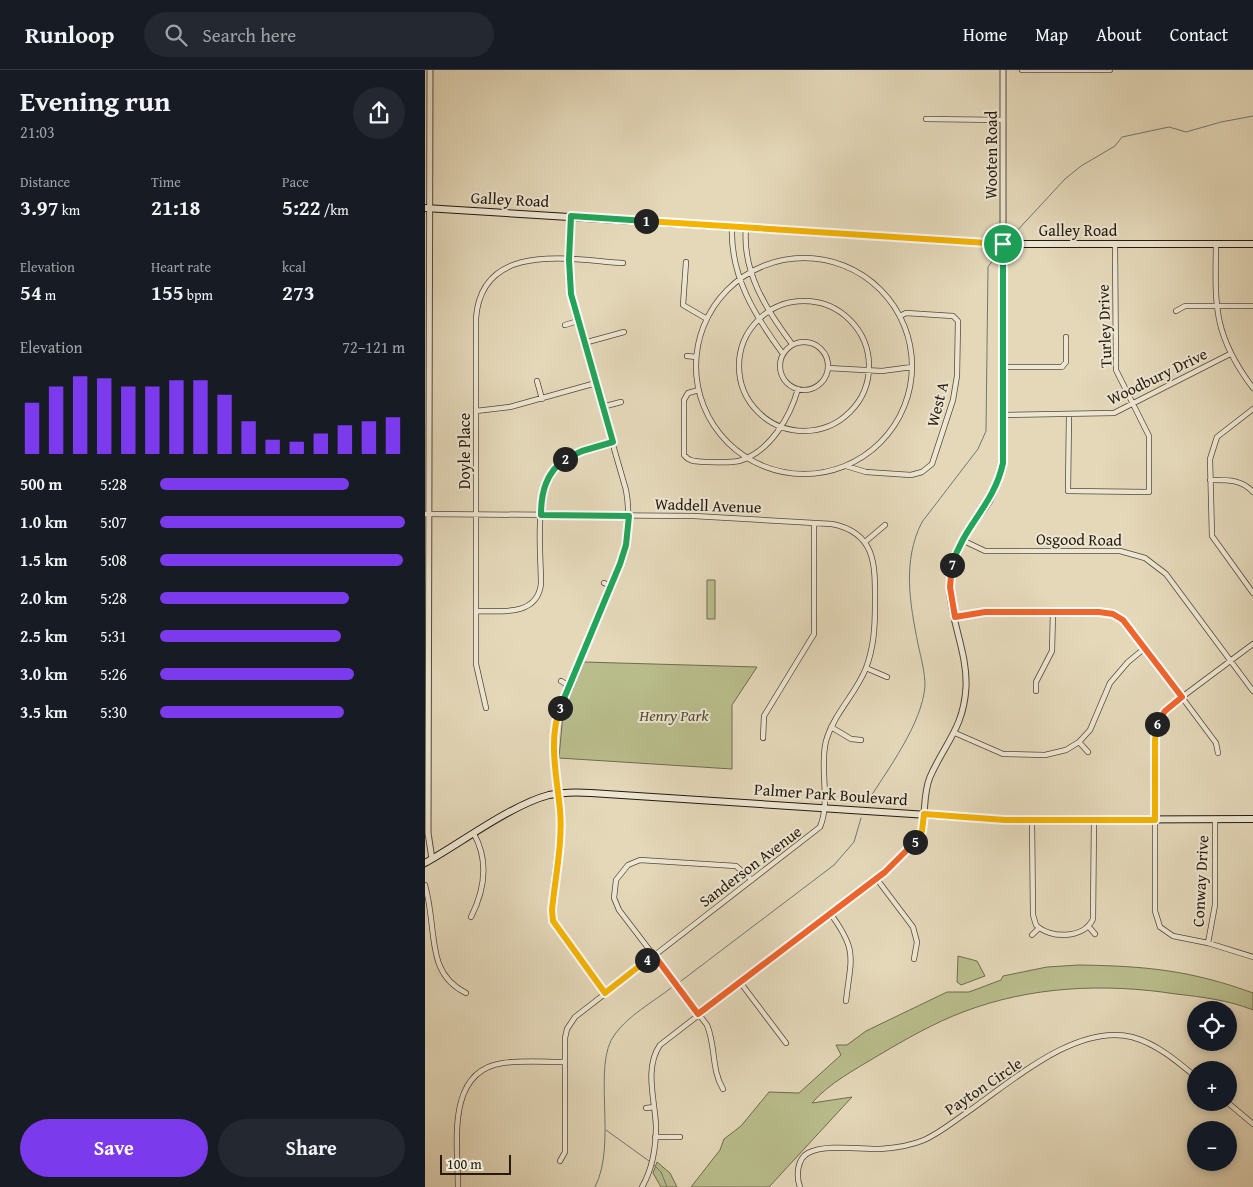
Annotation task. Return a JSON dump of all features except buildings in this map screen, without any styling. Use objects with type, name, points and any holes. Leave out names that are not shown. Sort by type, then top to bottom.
[{"type":"main road","name":"Galley Road","points":[[427,208],[1003,244],[1253,244]]},
{"type":"main road","name":"Palmer Park Boulevard","points":[[425,863],[522,806],[557,794],[591,792],[1032,820],[1253,819]]},
{"type":"street","points":[[430,70],[427,208],[427,802],[428,842],[432,859]]},
{"type":"street","name":"Wooten Road","points":[[642,1187],[650,1172],[655,1137],[651,1070],[653,1056],[665,1039],[876,878],[918,839],[922,831],[926,792],[930,776],[955,733],[963,706],[966,684],[950,587],[952,564],[962,540],[988,503],[998,484],[1003,453],[1003,70]]},
{"type":"street","points":[[1021,70],[1109,70]]},
{"type":"street","points":[[926,119],[1003,120]]},
{"type":"street","points":[[571,216],[570,287],[577,321],[626,490],[629,516],[626,545],[556,722],[555,760],[560,823],[552,910],[553,921],[605,993]]},
{"type":"street","points":[[732,227],[732,248],[740,279],[758,319],[783,354]]},
{"type":"street","points":[[746,228],[745,246],[751,271],[768,311],[792,344]]},
{"type":"street","name":"Turley Drive","points":[[1069,415],[1068,491],[1149,492],[1149,436],[1116,370],[1115,244]]},
{"type":"street","points":[[1216,244],[1216,306],[1219,327],[1230,354],[1253,388]]},
{"type":"street","name":"Doyle Place","points":[[486,708],[476,664],[476,318],[483,292],[501,272],[517,262],[540,258],[623,263]]},
{"type":"street","points":[[806,258],[829,261],[857,272],[880,289],[900,316],[909,339],[912,367],[907,400],[893,428],[873,449],[847,466],[816,473],[793,473],[771,468],[748,458],[720,433],[709,416],[699,390],[696,357],[707,319],[721,297],[751,271],[779,261],[806,258]]},
{"type":"street","points":[[686,262],[683,305],[707,319]]},
{"type":"street","points":[[857,272],[859,266]]},
{"type":"street","points":[[802,301],[822,303],[840,311],[854,323],[863,337],[868,351],[869,370],[865,389],[859,401],[841,420],[827,427],[794,431],[781,428],[752,406],[745,395],[739,376],[741,349],[747,334],[758,319],[768,311],[786,303],[802,301]]},
{"type":"street","points":[[1176,311],[1185,306],[1253,306]]},
{"type":"street","name":"West A","points":[[847,466],[866,472],[916,474],[932,464],[955,392],[958,321],[953,316],[906,313],[900,316]]},
{"type":"street","points":[[565,325],[577,321]]},
{"type":"street","points":[[584,343],[624,332]]},
{"type":"street","points":[[1003,367],[1062,367],[1066,362],[1066,337]]},
{"type":"street","points":[[805,342],[816,345],[824,352],[828,368],[823,380],[817,386],[808,390],[798,389],[790,386],[782,376],[780,367],[783,354],[792,344],[805,342]]},
{"type":"street","name":"Woodbury Drive","points":[[1004,414],[1109,414],[1133,404],[1230,354]]},
{"type":"street","points":[[687,356],[696,357]]},
{"type":"street","points":[[828,368],[869,370],[912,367]]},
{"type":"street","points":[[537,381],[541,399]]},
{"type":"street","points":[[477,411],[503,409],[596,383]]},
{"type":"street","points":[[699,390],[688,393],[684,400],[683,450],[686,458],[693,461],[723,462],[748,458],[781,428],[792,408],[798,389]]},
{"type":"street","points":[[602,407],[621,402]]},
{"type":"street","points":[[1253,409],[1217,437],[1211,452],[1210,480],[1212,536],[1253,593]]},
{"type":"street","points":[[476,611],[516,611],[528,607],[536,599],[541,584],[543,488],[553,469],[574,454],[613,442]]},
{"type":"street","points":[[1210,480],[1234,481],[1247,486],[1253,492]]},
{"type":"street","name":"Waddell Avenue","points":[[427,514],[731,517],[845,527],[857,534],[865,542]]},
{"type":"street","points":[[763,738],[763,721],[766,712],[814,634],[815,523]]},
{"type":"street","points":[[865,542],[885,525]]},
{"type":"street","name":"Osgood Road","points":[[962,540],[985,550],[1120,551],[1145,558],[1166,574],[1253,691]]},
{"type":"street","name":"Sanderson Avenue","points":[[560,1161],[565,1152],[565,1038],[570,1024],[581,1011],[818,830],[822,823],[825,748],[831,727],[866,668],[875,632],[873,557],[865,542]]},
{"type":"street","points":[[603,582],[611,586]]},
{"type":"street","points":[[955,617],[985,612],[1113,614],[1128,625],[1216,744],[1218,753]]},
{"type":"street","points":[[1035,691],[1036,682],[1052,651],[1053,612]]},
{"type":"street","points":[[1253,644],[1182,697],[1160,718],[1155,733],[1155,911],[1158,923],[1168,934],[1208,943],[1253,957]]},
{"type":"street","points":[[955,733],[997,752],[1009,755],[1053,754],[1066,750],[1079,742],[1093,725],[1110,683],[1128,662],[1145,648]]},
{"type":"street","points":[[866,668],[887,677]]},
{"type":"street","points":[[561,682],[569,686]]},
{"type":"street","points":[[831,727],[851,739],[861,740]]},
{"type":"street","points":[[1079,742],[1088,752]]},
{"type":"street","points":[[1032,820],[1033,915],[1039,928],[1046,933],[1064,934],[1081,932],[1089,927],[1093,914],[1094,819]]},
{"type":"street","name":"Conway Drive","points":[[1208,943],[1215,905],[1215,819]]},
{"type":"street","points":[[471,917],[481,896],[484,863],[481,846],[474,834]]},
{"type":"street","points":[[723,1089],[716,1078],[709,1030],[619,910],[614,898],[616,880],[628,865],[647,860],[730,865],[741,869],[752,880]]},
{"type":"street","points":[[876,878],[915,932],[917,942],[914,959]]},
{"type":"street","points":[[425,885],[428,947]]},
{"type":"street","points":[[830,913],[847,937],[850,948],[846,1001]]},
{"type":"street","points":[[1089,927],[1095,934]]},
{"type":"street","points":[[1032,935],[1039,928]]},
{"type":"street","points":[[740,982],[786,1043]]},
{"type":"street","points":[[443,984],[466,993]]},
{"type":"street","name":"Payton Circle","points":[[800,1187],[798,1170],[802,1159],[810,1152],[891,1148],[926,1139],[1060,1049],[1091,1037],[1113,1035],[1133,1038],[1160,1049],[1187,1070]]},
{"type":"street","points":[[458,1187],[459,1104],[464,1090],[473,1078],[485,1069],[501,1063],[565,1062]]},
{"type":"street","points":[[646,1108],[654,1108]]},
{"type":"street","points":[[1237,1110],[1253,1124]]},
{"type":"street","points":[[655,1137],[680,1138]]},
{"type":"green space","points":[[707,580],[715,580],[715,619],[707,619]]},
{"type":"green space","name":"Henry Park","points":[[584,662],[757,667],[732,705],[732,769],[559,758],[563,713]]},
{"type":"green space","points":[[958,956],[977,961],[985,976],[961,985],[957,982]]},
{"type":"green space","points":[[1079,965],[1146,968],[1188,974],[1253,993],[1253,1010],[1237,1005],[1237,1001],[1149,991],[1095,988],[1042,992],[989,1003],[952,1016],[920,1032],[852,1071],[826,1089],[812,1103],[852,1097],[769,1187],[691,1187],[720,1150],[724,1139],[741,1126],[769,1092],[799,1093],[841,1055],[836,1045],[847,1045],[866,1031],[947,992],[969,992],[1001,980],[1003,976],[1047,967]]},
{"type":"green space","points":[[657,1162],[670,1173],[677,1187],[661,1187],[653,1173]]},
{"type":"waterway","points":[[1014,234],[1065,179],[1081,166],[1115,146],[1122,137],[1169,127],[1186,132],[1221,122],[1253,116]]},
{"type":"waterway","points":[[868,801],[903,746],[918,716],[923,701],[924,676],[910,598],[909,583],[912,552],[922,522],[978,449],[986,431],[988,267],[996,256]]},
{"type":"waterway","points":[[681,981],[834,865],[854,842],[861,818]]},
{"type":"waterway","points":[[595,1187],[601,1169],[604,1149],[604,1084],[608,1048],[615,1034],[627,1021],[671,988]]},
{"type":"waterway","points":[[606,1130],[649,1161]]},
{"type":"waterway","points":[[654,1165],[661,1172],[667,1187]]},
{"type":"route","points":[[571,216],[1003,244],[1003,463],[998,484],[988,503],[966,533],[952,564],[950,587],[955,617],[985,612],[1107,612],[1119,617],[1128,625],[1182,697],[1165,711],[1160,718],[1155,733],[1155,820],[1005,820],[924,814],[921,835],[885,872],[698,1014],[654,955],[605,993],[555,926],[552,910],[560,823],[555,774],[556,722],[559,710],[620,564],[626,545],[629,522],[629,516],[541,515],[543,488],[553,469],[574,454],[613,442],[571,294],[569,260],[571,216]]}]
